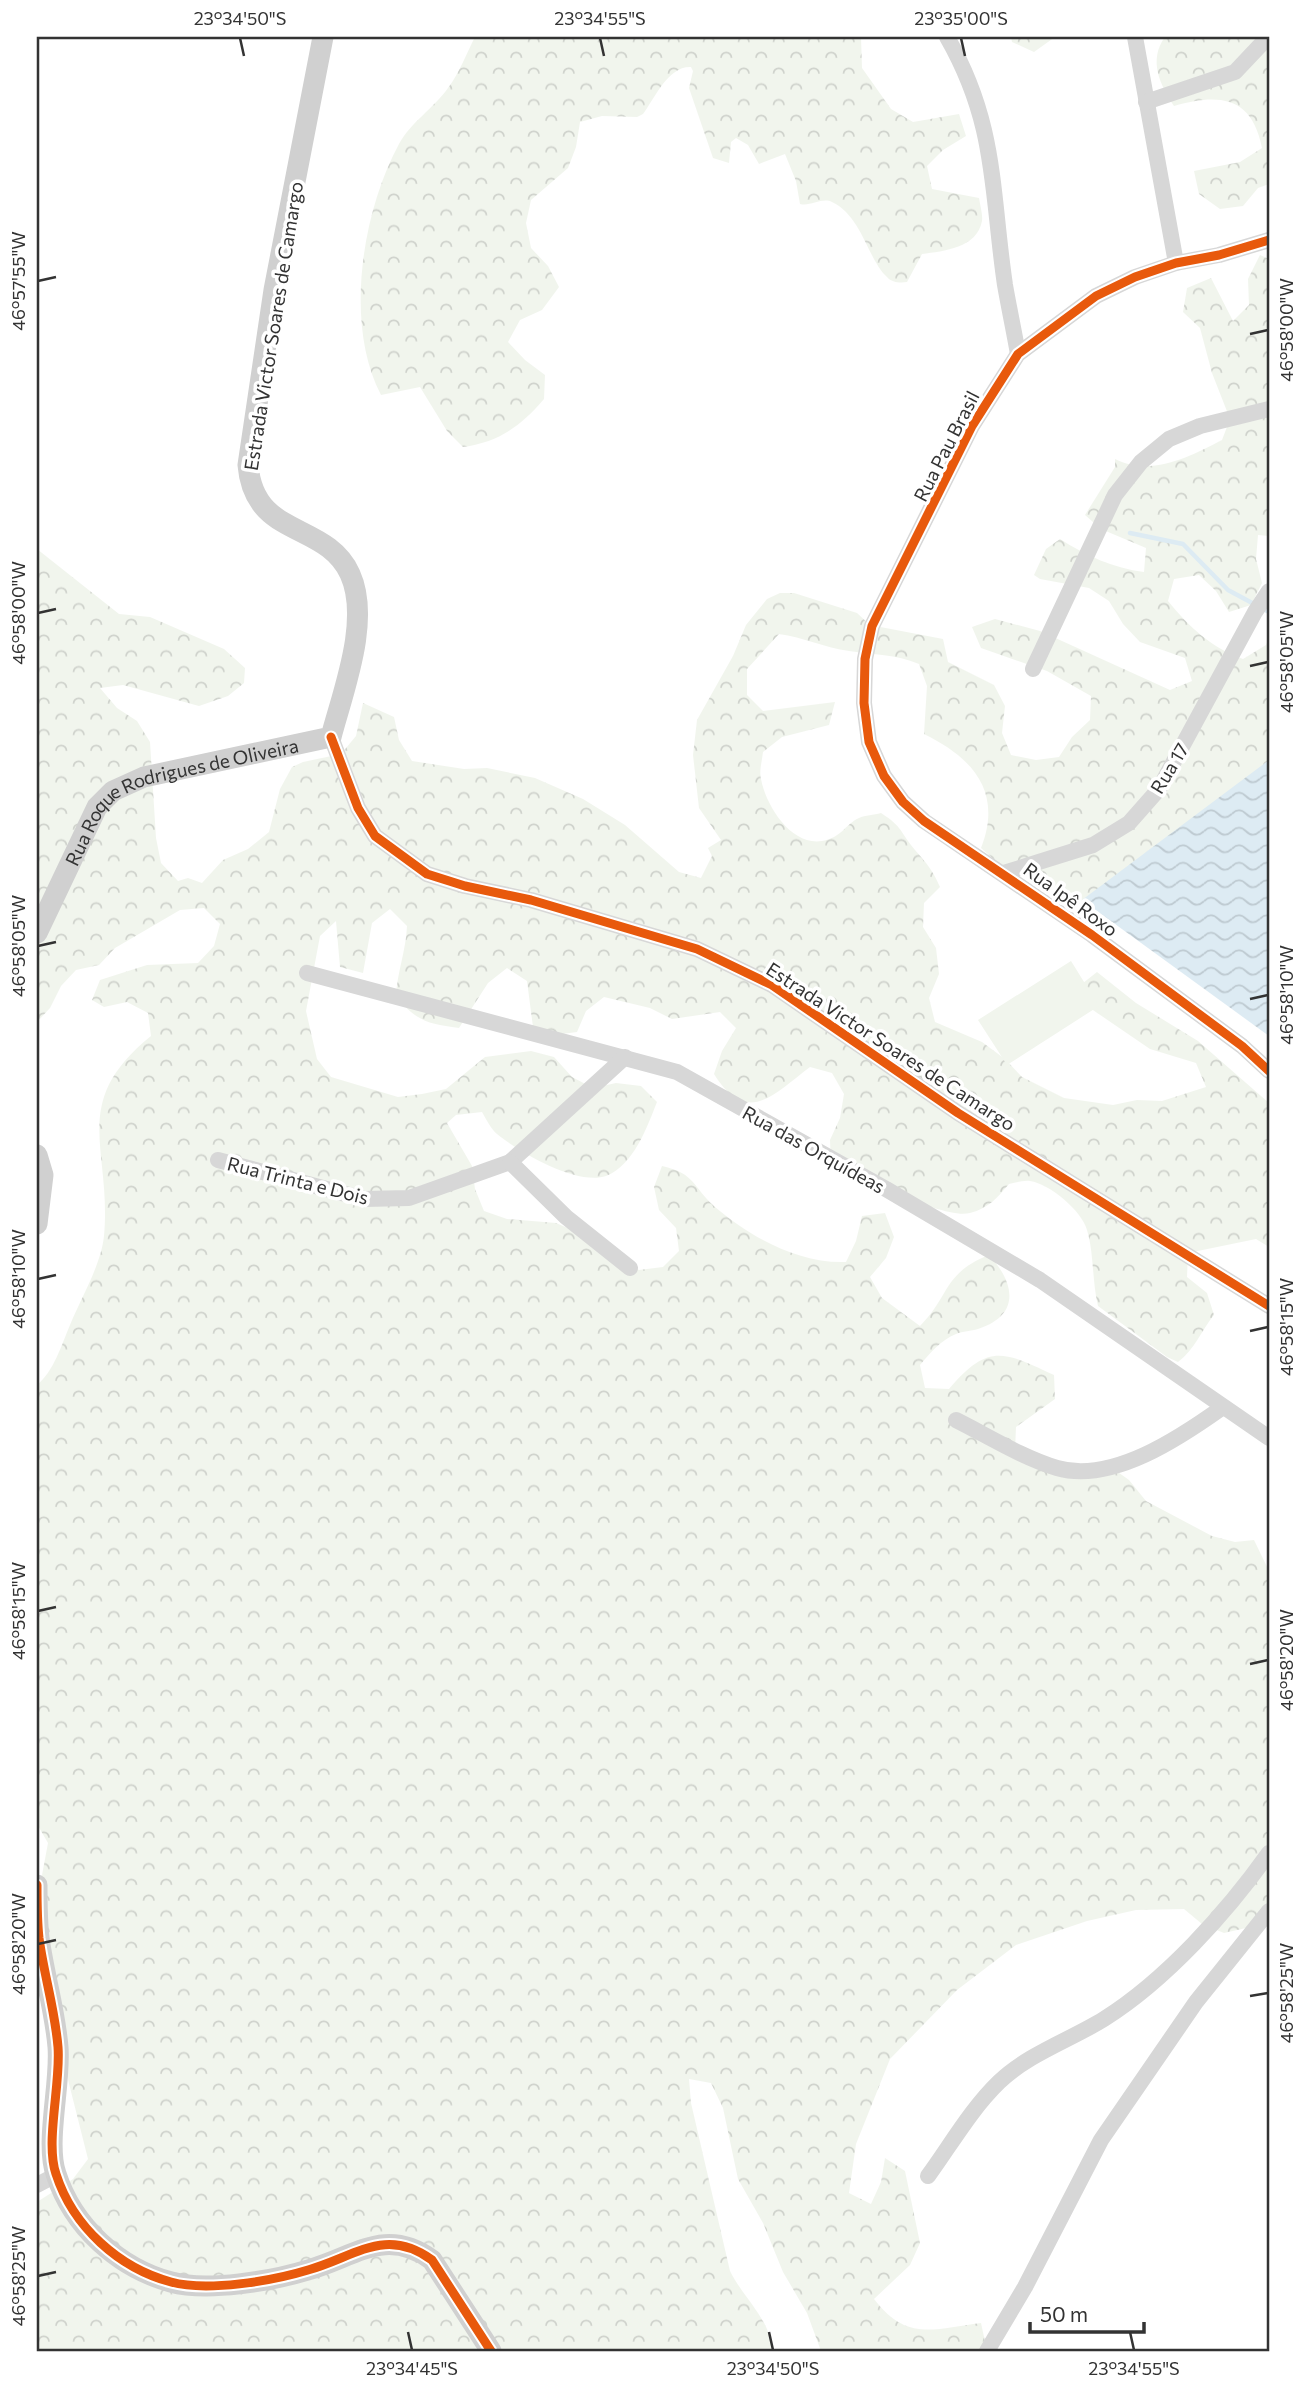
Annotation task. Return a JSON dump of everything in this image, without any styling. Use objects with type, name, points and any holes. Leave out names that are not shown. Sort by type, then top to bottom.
[{"type":"main road","name":"Estrada Victor Soares de Camargo","points":[[323,37],[274,290],[248,465],[254,494],[264,509],[282,524],[321,544],[340,560],[349,572],[355,589],[357,610],[353,654],[331,737]]},
{"type":"main road","name":"Rua Roque Rodrigues de Oliveira","points":[[37,933],[97,807],[113,790],[144,777],[331,737]]},
{"type":"main road","points":[[37,1155],[43,1175],[37,1224]]},
{"type":"main road","points":[[37,1885],[39,1937],[56,2023],[59,2057],[45,2150],[79,2220],[107,2250],[142,2272],[174,2283],[207,2285],[271,2278],[309,2270],[381,2243],[401,2244],[418,2250],[432,2260],[491,2351]]},
{"type":"street","points":[[947,37],[975,93],[990,144],[1005,284],[1018,354]]},
{"type":"street","points":[[1135,37],[1176,262]]},
{"type":"street","points":[[1146,102],[1235,72],[1268,37]]},
{"type":"street","name":"Rua Pau Brasil","points":[[869,742],[864,679],[872,626],[972,426],[1018,354],[1097,296],[1135,277],[1176,262],[1219,255],[1269,240]]},
{"type":"street","points":[[1033,668],[1115,495],[1141,462],[1169,439],[1269,410]]},
{"type":"street","name":"Rua 17","points":[[1004,873],[1093,845],[1129,823],[1160,789],[1255,612],[1269,591]]},
{"type":"street","name":"Estrada Victor Soares de Camargo","points":[[331,737],[358,808],[375,836],[427,874],[698,949],[772,985],[958,1113],[1269,1306]]},
{"type":"street","name":"Rua Ipê Roxo","points":[[869,742],[884,776],[903,802],[924,821],[1004,873],[1242,1046],[1269,1072]]},
{"type":"street","name":"Rua das Orquídeas","points":[[307,973],[677,1072],[898,1196],[1040,1280],[1269,1438]]},
{"type":"street","name":"Rua Trinta e Dois","points":[[218,1160],[364,1199],[390,1201],[409,1198],[510,1162],[625,1057]]},
{"type":"street","points":[[510,1162],[566,1217],[630,1268]]},
{"type":"street","points":[[956,1420],[1056,1468],[1081,1472],[1125,1463],[1178,1439],[1223,1407]]},
{"type":"street","points":[[928,2176],[999,2082],[1027,2062],[1106,2018],[1140,1992],[1209,1928],[1247,1884],[1269,1853]]},
{"type":"street","points":[[986,2351],[1025,2287],[1101,2140],[1196,2002],[1269,1911]]},
{"type":"street","points":[[37,2185],[56,2175]]},
{"type":"green space","points":[[475,37],[861,37],[862,68],[891,109],[913,122],[959,114],[966,136],[943,150],[927,166],[932,189],[979,198],[982,219],[979,230],[967,243],[922,254],[907,282],[891,280],[880,269],[858,227],[842,209],[828,201],[800,204],[796,181],[785,154],[759,164],[748,145],[736,138],[731,142],[729,163],[713,158],[689,88],[693,71],[691,67],[683,68],[669,77],[643,114],[637,117],[602,116],[580,122],[576,147],[568,168],[531,200],[526,223],[531,248],[548,266],[559,287],[542,310],[520,320],[508,342],[525,360],[545,375],[544,399],[518,425],[498,437],[463,447],[447,431],[420,387],[381,395],[370,367],[363,335],[361,302],[367,235],[386,171],[404,136],[452,82]]},
{"type":"green space","points":[[1011,37],[1055,37],[1034,52],[1012,42]]},
{"type":"green space","points":[[1165,37],[1269,37],[1269,184],[1258,188],[1243,206],[1220,209],[1199,194],[1194,171],[1240,162],[1262,148],[1257,131],[1242,108],[1231,103],[1205,100],[1174,106],[1164,90],[1158,72],[1157,55]]},
{"type":"green space","points":[[1260,255],[1269,259],[1269,536],[1258,535],[1256,559],[1262,583],[1251,605],[1229,612],[1216,591],[1199,575],[1174,579],[1168,601],[1202,636],[1243,659],[1266,645],[1269,637],[1269,783],[1105,901],[1083,906],[998,863],[981,848],[987,828],[986,794],[979,779],[957,754],[924,734],[927,686],[919,664],[893,657],[840,650],[779,634],[747,669],[747,695],[763,711],[835,702],[829,725],[782,737],[763,752],[761,779],[768,801],[782,822],[800,837],[822,841],[835,837],[859,818],[881,813],[898,826],[929,867],[940,887],[924,903],[923,927],[936,948],[939,974],[929,998],[935,1022],[982,1042],[1005,1059],[1022,1077],[1064,1098],[1113,1105],[1137,1100],[1162,1101],[1206,1087],[1196,1063],[1150,1049],[1090,1008],[1078,987],[1097,972],[1136,1003],[1198,1041],[1269,1103],[1269,1247],[1256,1239],[1188,1253],[1187,1277],[1207,1293],[1214,1315],[1193,1346],[1178,1362],[1167,1357],[1098,1306],[1087,1230],[1079,1215],[1056,1193],[1038,1183],[1028,1181],[1009,1184],[988,1205],[970,1213],[958,1213],[922,1204],[831,1164],[830,1140],[840,1118],[844,1094],[832,1073],[810,1067],[760,1101],[738,1099],[726,1090],[714,1074],[722,1051],[736,1028],[720,1012],[672,1019],[650,1008],[604,997],[586,1011],[577,1032],[554,1035],[533,1027],[527,981],[507,968],[488,983],[459,1028],[431,1023],[410,1011],[396,996],[407,926],[390,909],[372,923],[363,973],[340,967],[336,921],[320,936],[306,1011],[317,1059],[331,1077],[398,1097],[446,1089],[485,1057],[531,1051],[554,1057],[572,1077],[593,1088],[616,1083],[641,1086],[657,1102],[644,1134],[632,1154],[616,1171],[606,1176],[580,1176],[549,1166],[497,1134],[482,1112],[456,1115],[447,1123],[472,1166],[475,1189],[484,1211],[507,1219],[556,1223],[577,1232],[618,1260],[639,1270],[663,1267],[679,1251],[676,1228],[659,1210],[654,1187],[662,1166],[687,1177],[715,1207],[744,1229],[776,1246],[811,1258],[846,1262],[856,1241],[862,1216],[885,1213],[894,1237],[886,1258],[870,1277],[882,1298],[920,1326],[955,1277],[963,1269],[989,1255],[1004,1276],[1008,1287],[1007,1307],[992,1323],[956,1334],[936,1347],[920,1365],[925,1388],[949,1389],[975,1364],[997,1356],[1022,1361],[1054,1375],[1055,1399],[1016,1427],[1015,1451],[1036,1468],[1108,1465],[1129,1480],[1146,1501],[1212,1536],[1235,1542],[1254,1540],[1269,1571],[1269,1913],[1246,1928],[1224,1933],[1202,1924],[1184,1909],[1136,1910],[1087,1921],[1016,1945],[957,1990],[890,2059],[856,2144],[849,2193],[871,2204],[881,2182],[885,2158],[905,2171],[920,2243],[910,2265],[874,2299],[886,2313],[910,2327],[935,2329],[981,2323],[986,2346],[983,2351],[821,2351],[807,2313],[783,2272],[763,2223],[738,2179],[723,2108],[711,2083],[689,2079],[691,2103],[730,2271],[762,2319],[773,2351],[37,2351],[37,2202],[73,2179],[88,2159],[59,2044],[37,1902],[48,1843],[37,1824],[37,1385],[56,1358],[95,1270],[102,1247],[105,1205],[99,1128],[102,1106],[110,1083],[125,1060],[151,1036],[148,1013],[127,1002],[104,1007],[92,1000],[100,980],[147,965],[198,963],[214,946],[220,924],[204,908],[180,910],[115,948],[99,965],[76,970],[61,986],[50,1008],[37,1022],[37,549],[119,614],[150,617],[224,649],[245,668],[244,683],[228,696],[199,706],[123,685],[100,688],[117,708],[137,721],[150,742],[156,838],[161,863],[178,881],[188,878],[202,883],[223,860],[248,849],[269,832],[280,789],[292,767],[341,754],[356,736],[363,703],[394,717],[399,740],[412,761],[464,769],[487,768],[535,778],[583,799],[625,825],[679,872],[701,878],[712,856],[708,848],[721,840],[699,808],[693,755],[697,720],[733,656],[746,625],[767,599],[780,593],[794,593],[857,613],[870,625],[943,639],[948,662],[994,685],[1005,706],[1002,733],[1011,755],[1036,760],[1059,757],[1072,737],[1090,720],[1091,696],[1047,671],[981,648],[972,627],[995,619],[1040,631],[1170,690],[1192,681],[1185,658],[1140,642],[1123,624],[1109,601],[1089,588],[1040,579],[1034,575],[1046,549],[1060,539],[1100,560],[1144,572],[1146,548],[1101,529],[1085,515],[1115,467],[1115,459],[1142,466],[1170,463],[1222,440],[1230,419],[1212,373],[1200,328],[1183,312],[1187,288],[1211,278],[1233,321],[1249,305],[1248,279]]},
{"type":"green space","points":[[1071,961],[1099,1006],[1007,1065],[978,1020]]},
{"type":"water","points":[[1269,760],[1269,1036],[1082,900]]},
{"type":"waterway","points":[[1130,533],[1183,544],[1228,590],[1269,612]]},
{"type":"cycle path","points":[[1269,240],[1219,255],[1176,263],[1135,277],[1096,296],[1018,354],[972,426],[872,626],[865,659],[864,703],[869,742],[884,776],[903,802],[924,821],[1092,935],[1242,1046],[1269,1071]]},
{"type":"cycle path","points":[[331,737],[358,808],[375,836],[427,874],[465,886],[531,900],[697,949],[772,985],[958,1113],[1269,1306]]},
{"type":"cycle path","points":[[37,1885],[39,1938],[58,2047],[53,2161],[56,2174],[74,2211],[100,2243],[133,2267],[152,2276],[186,2285],[203,2286],[276,2278],[308,2270],[370,2247],[399,2245],[432,2260],[491,2351]]}]
